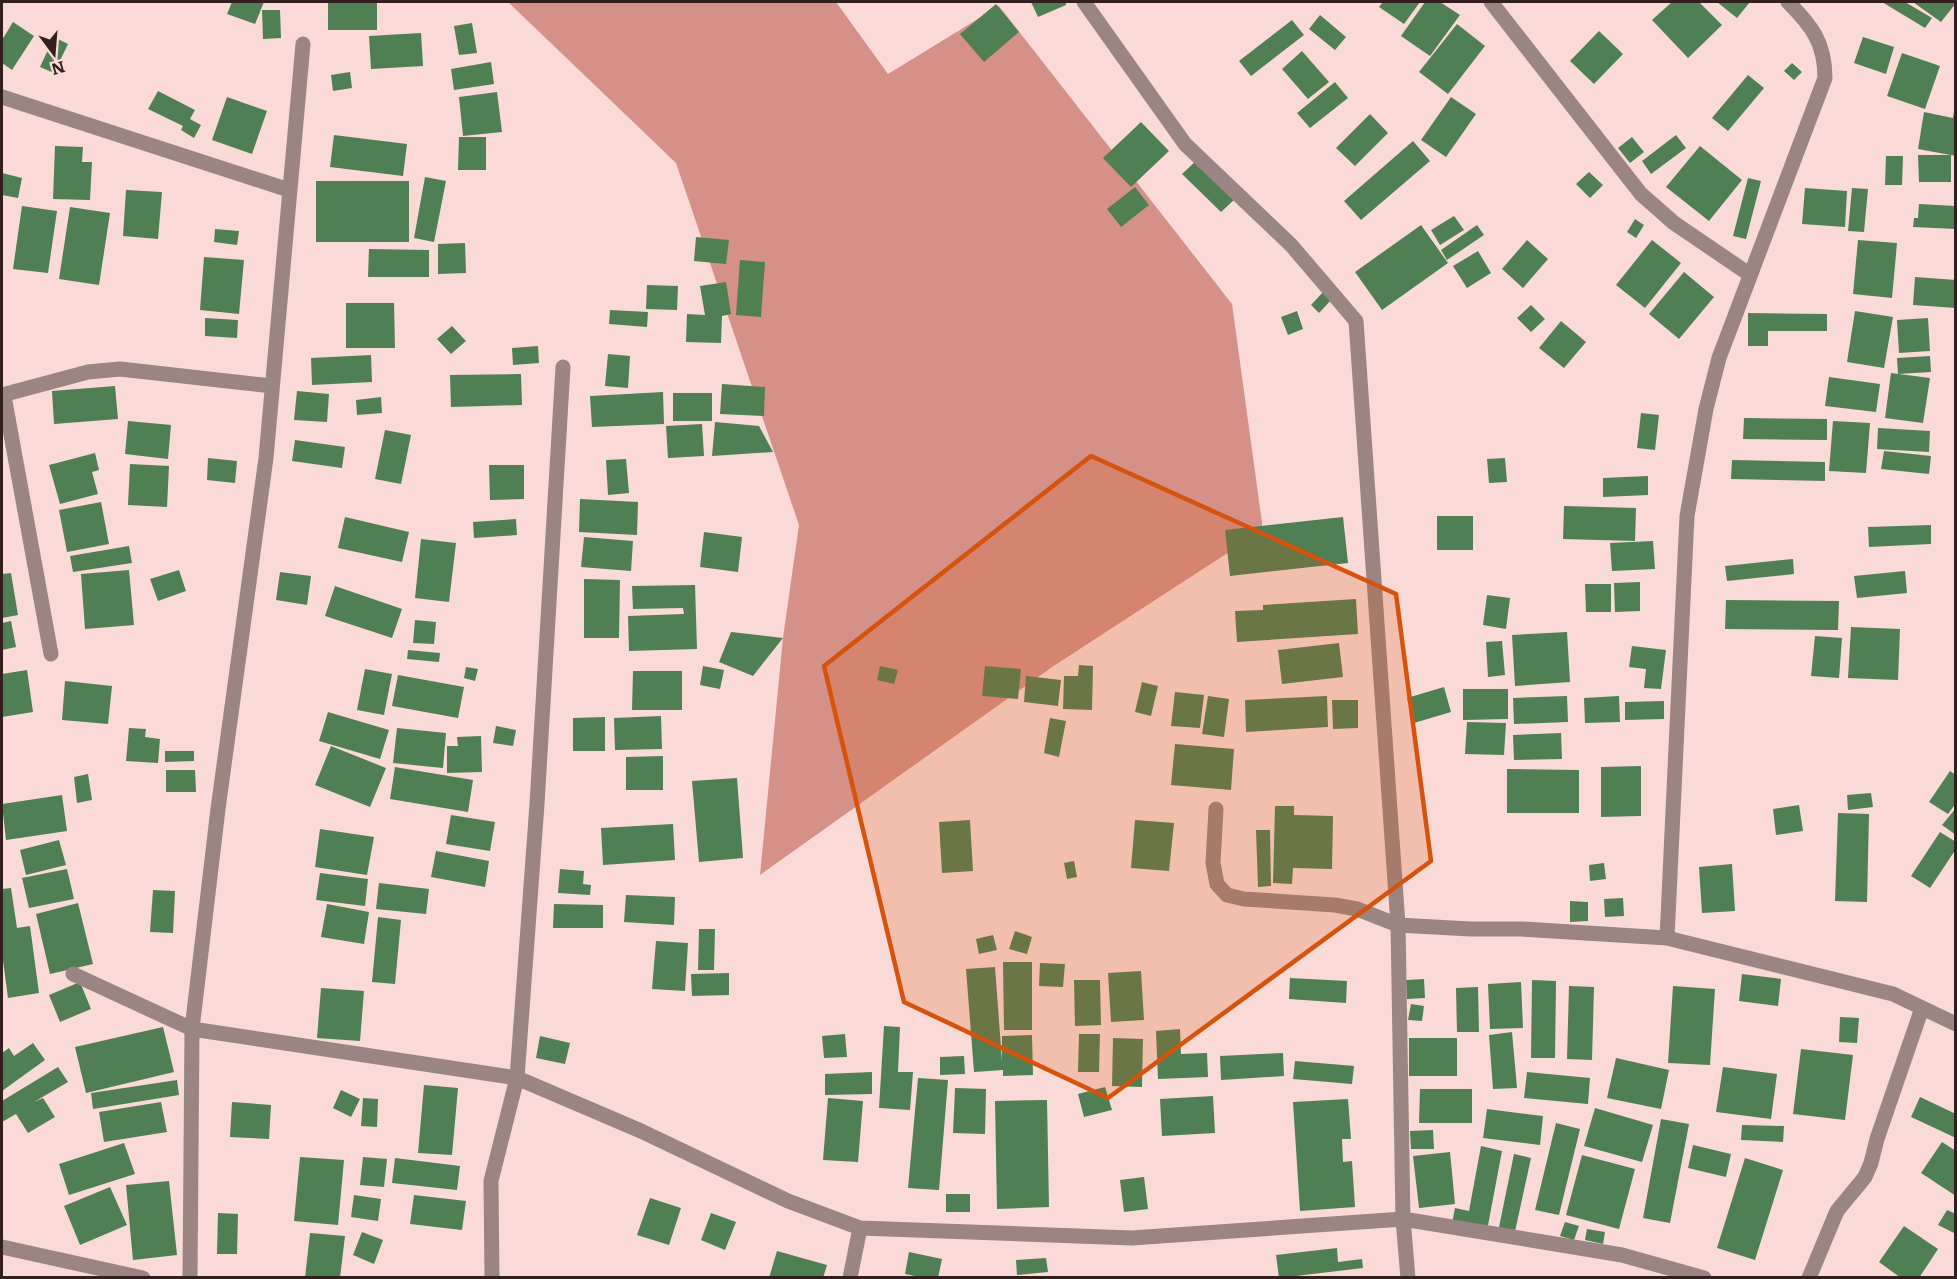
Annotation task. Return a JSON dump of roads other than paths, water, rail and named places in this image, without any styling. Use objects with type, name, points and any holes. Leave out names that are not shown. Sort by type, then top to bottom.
[{"type":"street","points":[[1084,2],[1185,144],[1291,245],[1356,321],[1398,925],[1403,1220],[1408,1278]]},
{"type":"street","points":[[1491,2],[1641,194],[1674,223],[1749,274]]},
{"type":"street","points":[[1667,938],[1687,516],[1706,409],[1719,358],[1749,274],[1825,78],[1825,60],[1820,43],[1807,20],[1788,2]]},
{"type":"street","points":[[190,1278],[192,1029],[220,797],[266,458],[303,44]]},
{"type":"street","points":[[2,97],[289,190]]},
{"type":"street","points":[[492,1278],[491,1181],[517,1078],[538,793],[563,367]]},
{"type":"street","points":[[51,654],[3,396],[88,372],[120,369],[272,386]]},
{"type":"street","points":[[1216,809],[1213,863],[1216,884],[1227,895],[1244,899],[1335,905],[1358,909],[1398,925],[1522,929],[1667,938],[1893,994],[1956,1024]]},
{"type":"street","points":[[73,974],[192,1029],[517,1078],[641,1131],[788,1201],[860,1228],[1132,1238],[1403,1220],[1622,1255],[1704,1278]]},
{"type":"street","points":[[1809,1278],[1837,1211],[1865,1177],[1871,1163],[1877,1139],[1922,1008]]},
{"type":"street","points":[[850,1278],[860,1228]]},
{"type":"street","points":[[2,1247],[143,1278]]}]
